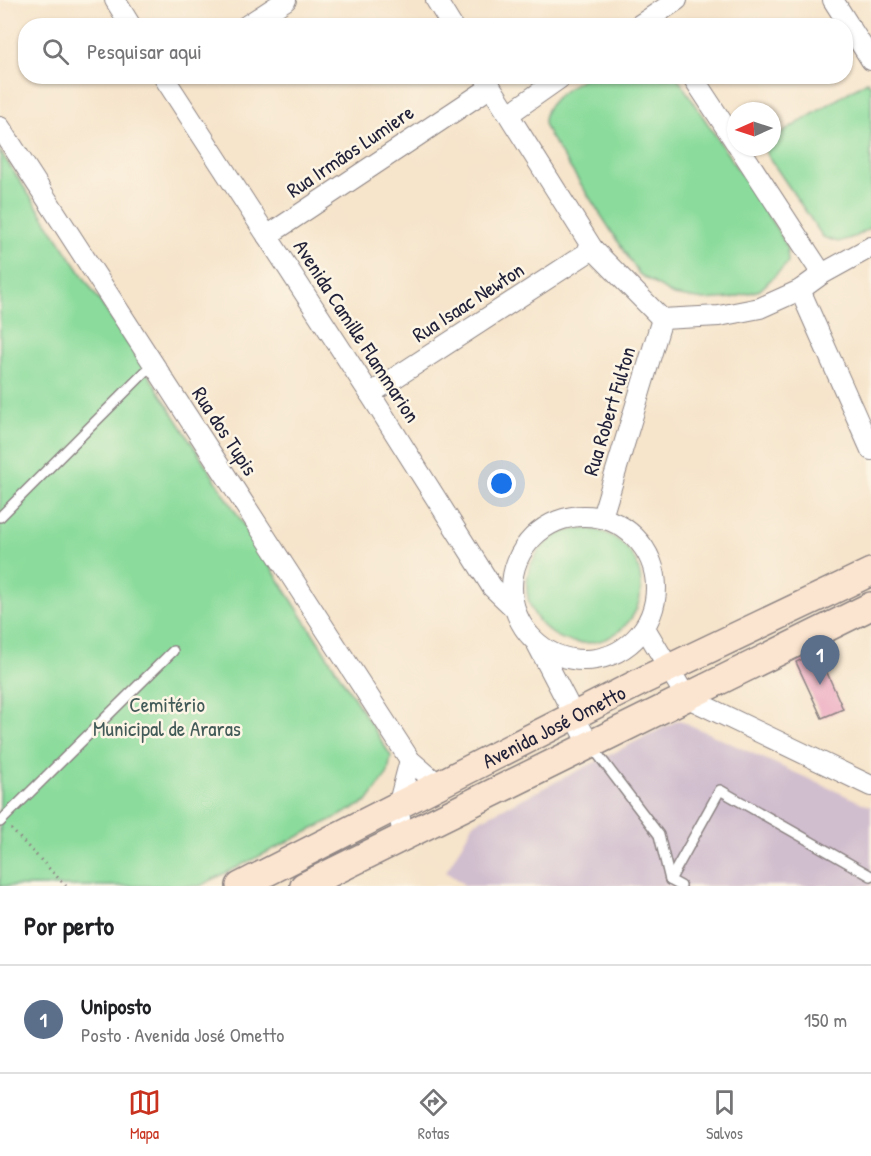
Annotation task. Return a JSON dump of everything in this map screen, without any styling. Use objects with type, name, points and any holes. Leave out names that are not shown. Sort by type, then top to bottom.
[{"type":"street","points":[[115,0],[126,18]]},
{"type":"street","points":[[258,18],[286,0]]},
{"type":"street","points":[[436,0],[447,18]]},
{"type":"street","points":[[655,18],[677,0]]},
{"type":"street","points":[[833,0],[844,18]]},
{"type":"street","points":[[853,32],[871,60]]},
{"type":"street","name":"Avenida Camille Flammarion","points":[[169,84],[492,587],[515,609]]},
{"type":"street","name":"Rua Irmãos Lumiere","points":[[267,236],[484,84]]},
{"type":"street","points":[[488,84],[593,249],[662,319],[719,316],[760,308],[800,290],[822,274],[871,247]]},
{"type":"street","points":[[508,114],[551,84]]},
{"type":"street","points":[[697,84],[727,129]]},
{"type":"street","name":"Rua dos Tupis","points":[[0,127],[410,760],[438,785]]},
{"type":"street","points":[[745,156],[822,274]]},
{"type":"street","name":"Rua Isaac Newton","points":[[370,394],[593,249]]},
{"type":"street","points":[[800,290],[871,450]]},
{"type":"street","name":"Rua Robert Fulton","points":[[602,517],[662,319]]},
{"type":"street","points":[[535,642],[556,655],[581,661],[606,657],[628,646],[645,628],[654,610],[657,591],[655,571],[648,552],[636,536],[621,524],[602,517],[580,514],[559,519],[540,530],[532,538],[525,546],[515,566],[512,587],[515,609],[589,744]]},
{"type":"street","name":"Avenida José Ometto","points":[[240,886],[668,669],[871,572]]},
{"type":"street","name":"Avenida José Ometto","points":[[304,886],[871,606]]},
{"type":"street","points":[[645,628],[686,698],[871,786]]},
{"type":"street","points":[[403,837],[398,806],[410,760]]},
{"type":"lane","points":[[0,517],[146,371]]},
{"type":"lane","points":[[1,820],[173,651]]},
{"type":"lane","points":[[589,744],[659,835],[669,880]]},
{"type":"lane","points":[[669,880],[720,790],[871,876]]},
{"type":"lane","points":[[669,880],[681,886]]},
{"type":"path","points":[[1,820],[66,886]]},
{"type":"shaded area","points":[[679,720],[871,807],[871,886],[466,886],[446,872],[474,823]]},
{"type":"green space","points":[[867,81],[871,86],[871,227],[857,236],[838,242],[823,237],[768,156],[781,156],[781,134]]},
{"type":"green space","points":[[574,84],[682,84],[782,237],[787,249],[788,263],[760,290],[732,298],[704,300],[673,295],[639,274],[549,135],[544,124],[545,114],[553,101]]},
{"type":"green space","name":"Cemitério Municipal de Araras","points":[[0,151],[146,371],[391,756],[388,773],[367,802],[200,886],[0,886]]},
{"type":"green space","points":[[584,529],[606,533],[624,546],[637,564],[641,586],[637,608],[624,626],[606,639],[584,643],[562,639],[544,626],[531,608],[527,586],[531,564],[544,546],[562,533]]},
{"type":"building","points":[[818,652],[843,709],[822,718],[796,662]]},
{"type":"place","name":"Uniposto","points":[[820,685]]}]
